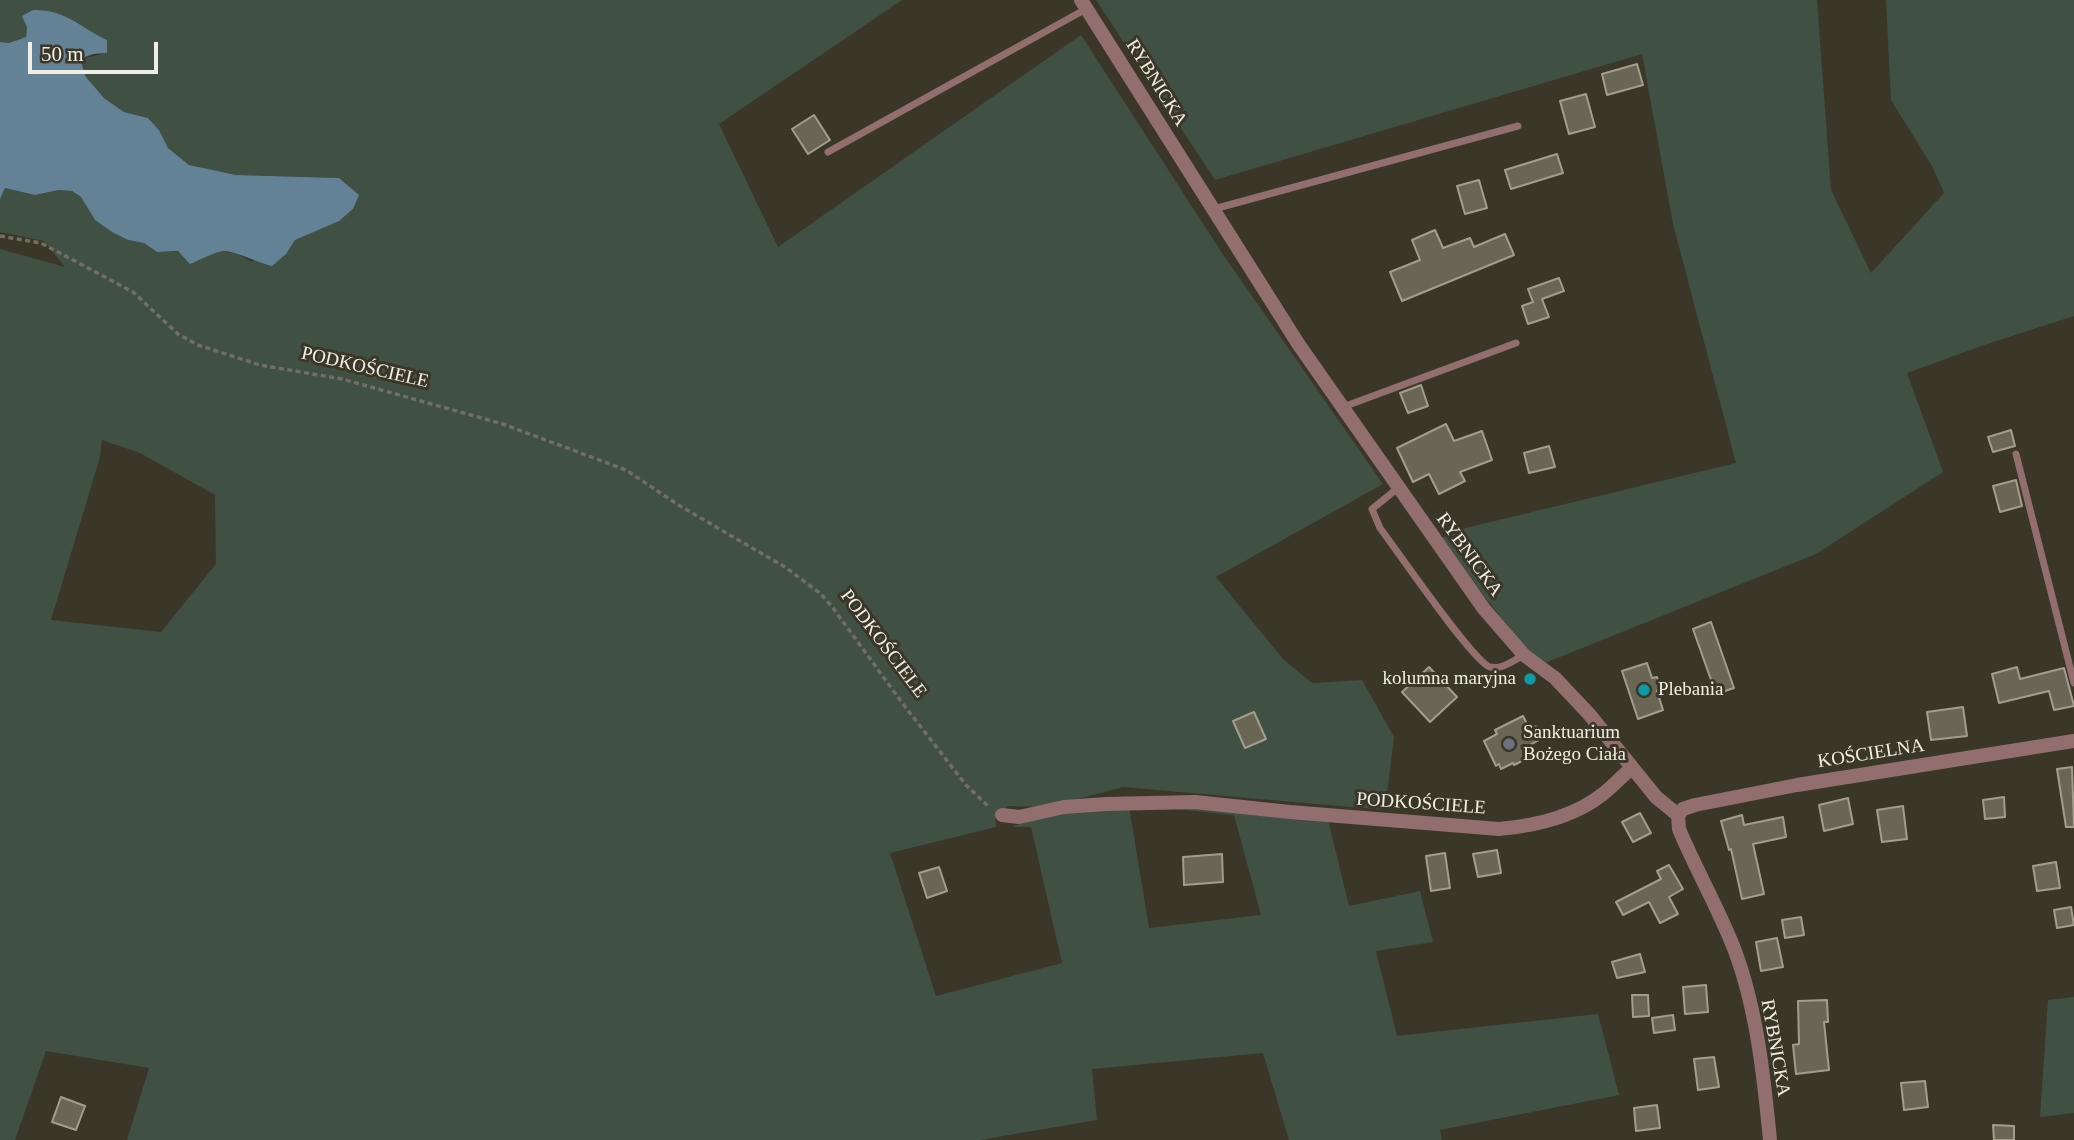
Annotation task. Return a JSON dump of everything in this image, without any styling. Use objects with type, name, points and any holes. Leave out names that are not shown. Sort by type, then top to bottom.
[{"type":"street","name":"RYBNICKA","points":[[1084,4],[1299,345],[1484,609],[1524,655],[1555,678],[1589,714],[1656,797],[1678,814],[1679,830],[1735,952],[1750,1006],[1762,1069],[1770,1140]]},
{"type":"street","name":"KOŚCIELNA","points":[[1678,814],[1695,804],[1797,785],[2074,741]]},
{"type":"street","name":"PODKOŚCIELE","points":[[1002,815],[1019,817],[1065,807],[1106,804],[1195,802],[1479,829],[1522,827],[1560,817],[1602,795],[1632,768]]},
{"type":"lane","points":[[828,152],[1084,4]]},
{"type":"lane","points":[[1213,209],[1518,126]]},
{"type":"lane","points":[[1342,407],[1516,343]]},
{"type":"lane","points":[[2016,454],[2074,683]]},
{"type":"lane","points":[[1398,488],[1377,502],[1372,509],[1373,515],[1465,643],[1486,666],[1499,668],[1524,655]]},
{"type":"path","name":"PODKOŚCIELE","points":[[0,236],[41,243],[133,292],[178,334],[198,345],[260,365],[342,379],[503,424],[626,470],[680,506],[785,567],[821,594],[966,785],[977,797],[1002,815]]},
{"type":"green space","points":[[0,0],[902,0],[719,124],[778,247],[1081,35],[1222,253],[1383,484],[1216,577],[1283,659],[1312,683],[1362,680],[1394,737],[1385,810],[1123,787],[1047,807],[1008,806],[995,818],[996,827],[890,853],[936,996],[1062,963],[1031,827],[1013,827],[1055,813],[1129,806],[1149,928],[1261,915],[1234,815],[1177,809],[1197,806],[1328,820],[1349,906],[1420,891],[1433,942],[1376,951],[1397,1036],[1598,1014],[1619,1095],[1440,1130],[1442,1140],[1289,1140],[1263,1053],[1092,1069],[1097,1120],[980,1140],[127,1140],[149,1068],[46,1051],[15,1140],[0,1140],[0,249],[65,267],[44,241],[0,232],[0,199],[5,188],[35,195],[59,190],[72,191],[81,197],[95,220],[128,240],[144,243],[157,252],[223,251],[238,254],[252,262],[339,178],[236,175],[189,165],[168,148],[159,130],[148,118],[124,112],[104,98],[86,77],[80,59],[107,53],[107,40],[55,12],[33,10],[26,37],[9,43],[0,42]],"holes":[[[102,440],[140,453],[215,495],[216,564],[161,632],[51,620],[100,457]]]},
{"type":"green space","points":[[1096,0],[1817,0],[1831,190],[1871,273],[1944,193],[1932,166],[1891,100],[1886,0],[2074,0],[2074,316],[1907,373],[1943,472],[1816,554],[1545,663],[1528,651],[1439,540],[1453,531],[1736,463],[1673,224],[1642,54],[1215,180]]},
{"type":"green space","points":[[2074,997],[2074,1113],[2040,1117],[2048,1000]]},
{"type":"water","points":[[33,10],[55,12],[107,40],[107,53],[80,59],[86,77],[104,98],[124,112],[148,118],[159,130],[168,148],[189,165],[236,175],[339,178],[359,195],[353,209],[339,221],[295,240],[286,254],[272,266],[223,251],[190,264],[178,251],[157,252],[144,243],[128,240],[112,232],[95,220],[81,197],[72,191],[59,190],[35,195],[5,188],[0,199],[0,42],[9,43],[26,37],[27,27],[22,16]]},
{"type":"building","points":[[1637,64],[1643,85],[1607,95],[1602,74]]},
{"type":"building","points":[[1586,94],[1595,127],[1569,134],[1560,101]]},
{"type":"building","points":[[814,115],[830,140],[808,154],[792,129]]},
{"type":"building","points":[[1557,154],[1563,173],[1511,189],[1505,170]]},
{"type":"building","points":[[1479,180],[1487,208],[1465,214],[1457,186]]},
{"type":"building","points":[[1435,230],[1443,248],[1470,238],[1474,247],[1505,234],[1514,255],[1402,301],[1390,272],[1420,260],[1412,240]]},
{"type":"building","points":[[1559,278],[1564,291],[1542,299],[1549,317],[1528,324],[1522,306],[1533,302],[1528,289]]},
{"type":"building","points":[[1421,385],[1428,406],[1408,413],[1400,393]]},
{"type":"building","points":[[1446,424],[1454,441],[1482,431],[1492,460],[1460,472],[1465,481],[1439,494],[1429,474],[1413,482],[1397,448]]},
{"type":"building","points":[[2011,430],[2015,446],[1993,452],[1988,437]]},
{"type":"building","points":[[1549,446],[1555,467],[1529,473],[1524,453]]},
{"type":"building","points":[[2016,480],[2022,506],[2000,512],[1993,486]]},
{"type":"building","points":[[1711,622],[1734,688],[1716,694],[1693,629]]},
{"type":"building","name":"Plebania","points":[[1647,663],[1652,678],[1657,677],[1661,690],[1657,691],[1663,710],[1638,719],[1622,671]]},
{"type":"building","points":[[1429,667],[1457,697],[1430,722],[1402,692]]},
{"type":"building","points":[[2017,667],[2020,679],[2064,668],[2074,706],[2054,710],[2049,691],[1999,703],[1992,674]]},
{"type":"building","points":[[1963,707],[1967,736],[1931,740],[1927,712]]},
{"type":"building","points":[[1254,712],[1266,739],[1245,748],[1233,721]]},
{"type":"building","name":"Sanktuarium Bożego Ciała","points":[[1523,716],[1527,724],[1537,727],[1540,732],[1539,740],[1525,748],[1530,757],[1501,769],[1499,764],[1496,766],[1484,741],[1497,734],[1495,730]]},
{"type":"building","points":[[2072,767],[2074,827],[2066,827],[2057,769]]},
{"type":"building","points":[[2004,797],[2005,817],[1985,819],[1983,800]]},
{"type":"building","points":[[1848,798],[1853,824],[1824,831],[1819,805]]},
{"type":"building","points":[[1903,806],[1907,839],[1882,842],[1877,810]]},
{"type":"building","points":[[1640,813],[1651,833],[1633,842],[1622,822]]},
{"type":"building","points":[[1742,815],[1744,825],[1783,817],[1786,837],[1753,844],[1764,894],[1742,899],[1731,849],[1729,850],[1721,821]]},
{"type":"building","points":[[1497,850],[1501,873],[1478,877],[1473,854]]},
{"type":"building","points":[[1445,853],[1450,888],[1431,891],[1426,856]]},
{"type":"building","points":[[1222,854],[1223,882],[1184,885],[1183,857]]},
{"type":"building","points":[[2056,862],[2060,888],[2037,891],[2033,866]]},
{"type":"building","points":[[1669,865],[1683,889],[1669,897],[1678,914],[1660,923],[1649,902],[1623,915],[1616,902],[1661,879],[1657,871]]},
{"type":"building","points":[[939,867],[947,891],[927,898],[919,873]]},
{"type":"building","points":[[2071,907],[2074,925],[2057,928],[2054,910]]},
{"type":"building","points":[[1801,917],[1804,935],[1785,938],[1782,920]]},
{"type":"building","points":[[1777,938],[1783,967],[1761,971],[1756,942]]},
{"type":"building","points":[[1640,954],[1645,972],[1617,978],[1612,962]]},
{"type":"building","points":[[1706,985],[1708,1012],[1685,1014],[1683,987]]},
{"type":"building","points":[[1632,995],[1648,995],[1649,1016],[1633,1017]]},
{"type":"building","points":[[1827,1000],[1828,1022],[1824,1022],[1829,1070],[1796,1074],[1793,1045],[1799,1044],[1798,1001]]},
{"type":"building","points":[[1673,1015],[1675,1030],[1654,1033],[1652,1018]]},
{"type":"building","points":[[1714,1057],[1719,1087],[1698,1090],[1694,1059]]},
{"type":"building","points":[[1925,1081],[1928,1107],[1904,1110],[1901,1083]]},
{"type":"building","points":[[61,1097],[85,1106],[76,1130],[52,1122]]},
{"type":"building","points":[[1657,1105],[1660,1128],[1636,1131],[1634,1108]]},
{"type":"building","points":[[1993,1125],[2014,1126],[2014,1140],[1994,1140]]},
{"type":"place","name":"kolumna maryjna","points":[[1530,679]]},
{"type":"place","name":"Plebania","points":[[1644,690]]},
{"type":"place","name":"Sanktuarium Bożego Ciała","points":[[1509,744]]}]
